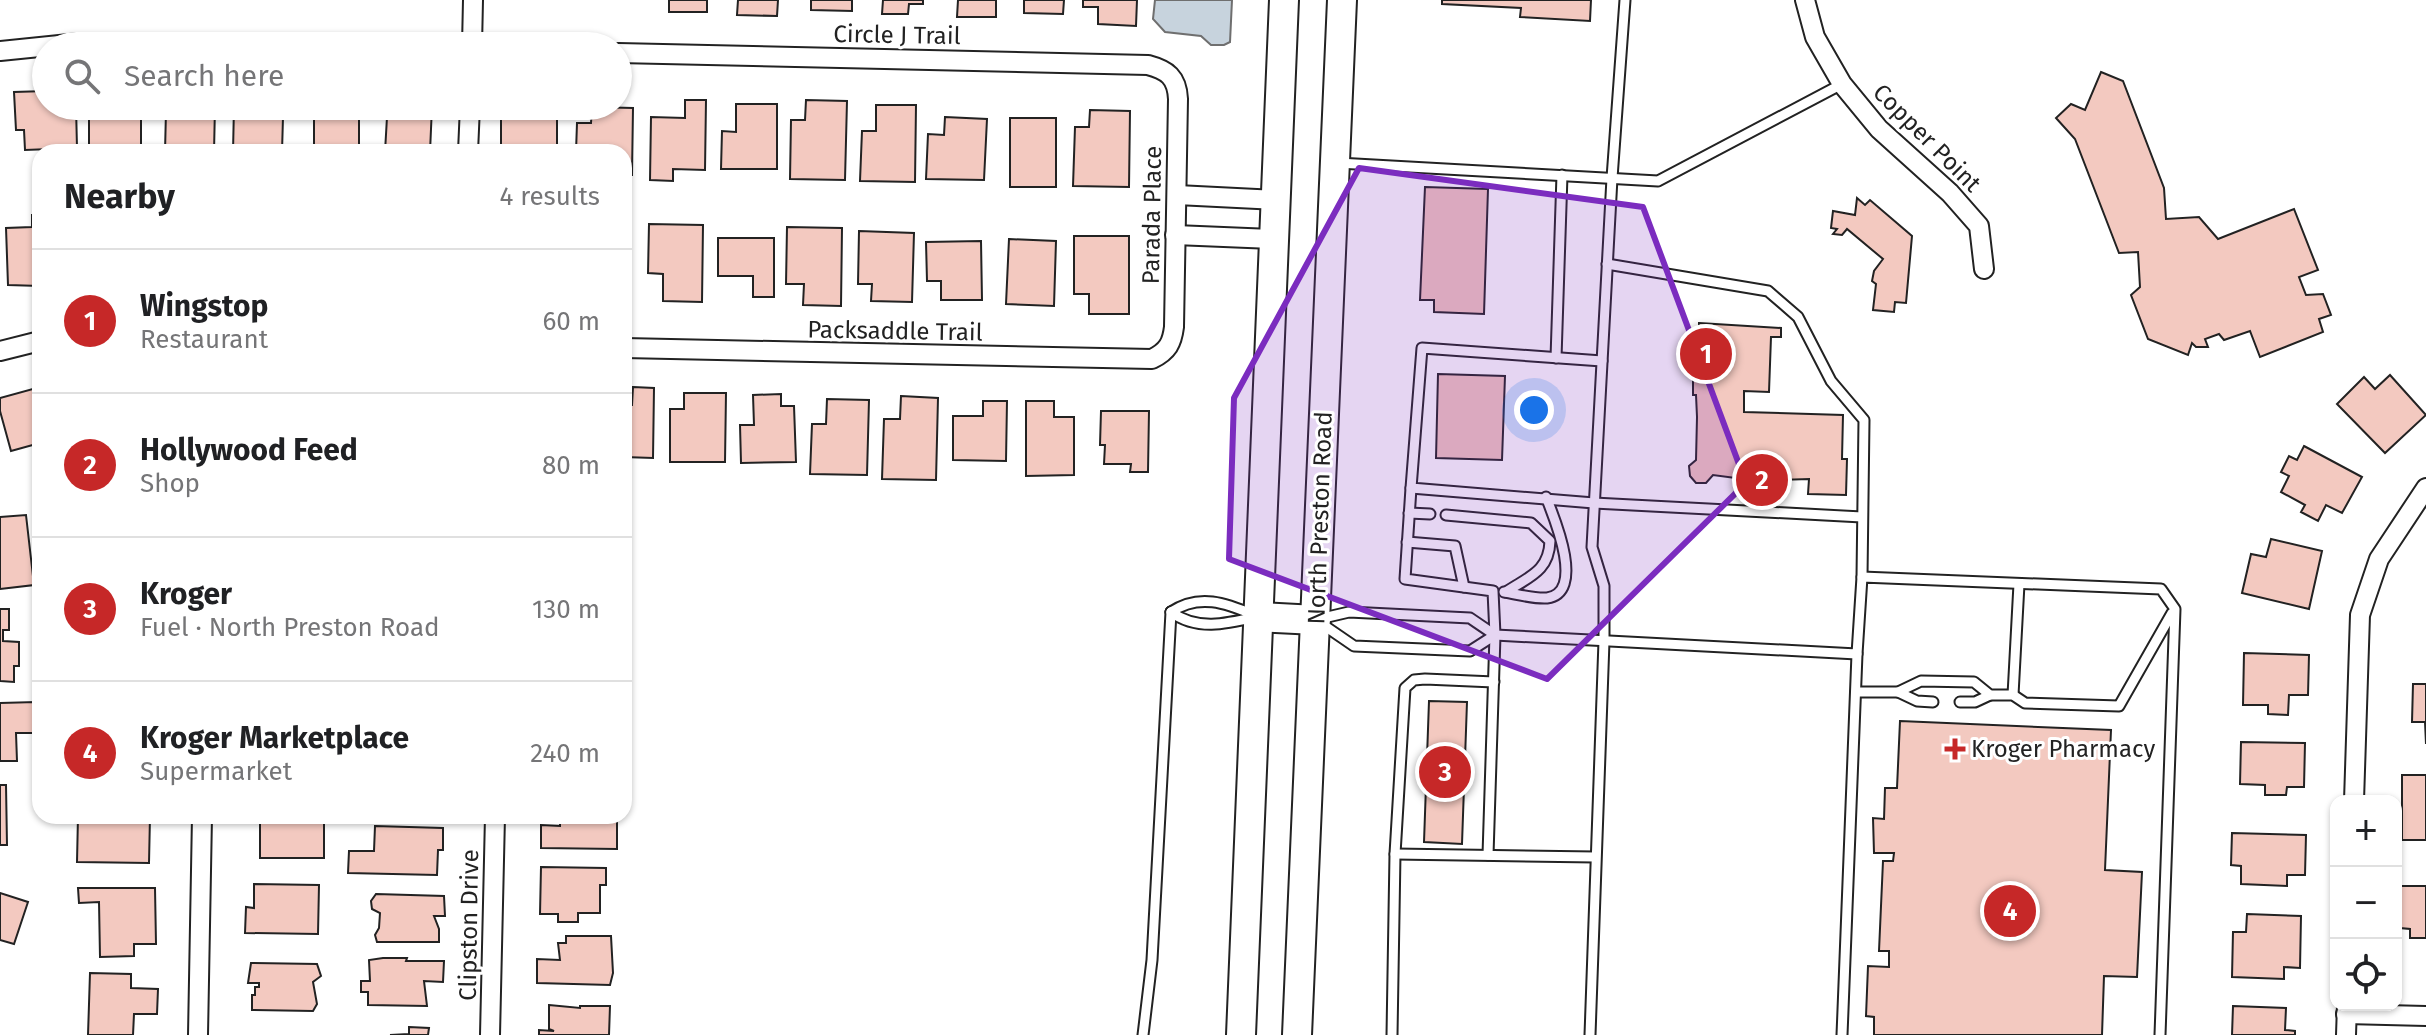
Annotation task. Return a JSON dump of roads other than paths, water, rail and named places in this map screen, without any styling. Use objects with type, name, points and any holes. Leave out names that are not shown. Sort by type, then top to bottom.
[{"type":"main road","points":[[1241,1035],[1284,0]]},
{"type":"main road","name":"North Preston Road","points":[[1297,1035],[1342,0]]},
{"type":"main road","points":[[1258,617],[1316,620]]},
{"type":"street","points":[[472,32],[473,0]]},
{"type":"street","name":"Copper Point","points":[[1805,0],[1815,37],[1842,84],[1879,129],[1950,193],[1979,226],[1984,269]]},
{"type":"street","points":[[0,51],[32,48]]},
{"type":"street","name":"Circle J Trail","points":[[632,53],[1148,65],[1164,69],[1172,76]]},
{"type":"street","name":"Parada Place","points":[[1163,353],[1172,343],[1174,327],[1178,99],[1172,76]]},
{"type":"street","points":[[468,144],[469,120]]},
{"type":"street","points":[[1177,195],[1275,200]]},
{"type":"street","points":[[1175,235],[1274,239]]},
{"type":"street","points":[[0,351],[32,343]]},
{"type":"street","name":"Packsaddle Trail","points":[[632,348],[1137,360],[1152,359],[1163,353]]},
{"type":"street","points":[[2354,795],[2360,615],[2379,559],[2426,488]]},
{"type":"street","points":[[198,1035],[202,824]]},
{"type":"street","name":"Clipston Drive","points":[[490,1035],[495,824]]},
{"type":"street","points":[[2346,1011],[2346,1035]]},
{"type":"street","points":[[2369,1011],[2426,1016]]},
{"type":"lane","points":[[1590,1035],[1604,641],[1604,586],[1592,547],[1625,0]]},
{"type":"lane","points":[[1335,163],[1658,181],[1842,84]]},
{"type":"lane","points":[[1556,358],[1562,175]]},
{"type":"lane","points":[[1607,264],[1768,291],[1798,317],[1831,381],[1864,420],[1862,577],[1842,1035]]},
{"type":"lane","points":[[1546,497],[1566,559],[1565,583],[1557,594],[1547,598],[1405,579],[1422,348],[1602,361]]},
{"type":"lane","points":[[1411,488],[1594,503],[1862,517]]},
{"type":"lane","points":[[1409,513],[1430,514]]},
{"type":"lane","points":[[1446,515],[1531,523],[1550,541],[1549,558],[1542,568],[1506,592]]},
{"type":"lane","points":[[1407,542],[1455,546],[1464,587]]},
{"type":"lane","points":[[1862,577],[2161,589],[2175,609],[2160,1035]]},
{"type":"lane","points":[[2013,695],[2019,584]]},
{"type":"lane","points":[[1488,855],[1495,635],[1493,591]]},
{"type":"lane","points":[[1171,612],[1186,601],[1225,603],[1258,617]]},
{"type":"lane","points":[[1960,702],[1975,702],[1990,695],[2013,695],[2025,703],[2119,706],[2175,609]]},
{"type":"lane","points":[[1171,612],[1186,622],[1224,624],[1258,617]]},
{"type":"lane","points":[[1143,1035],[1152,960],[1171,612]]},
{"type":"lane","points":[[1316,620],[1349,612],[1470,618],[1495,635],[1857,654]]},
{"type":"lane","points":[[1316,620],[1354,646],[1470,651],[1495,635]]},
{"type":"lane","points":[[1392,1035],[1395,854],[1405,688],[1414,680],[1425,679],[1494,682]]},
{"type":"lane","points":[[1898,692],[1921,681],[1974,682],[1990,695]]},
{"type":"lane","points":[[1856,692],[1898,692],[1917,701],[1933,702]]},
{"type":"lane","points":[[1395,854],[1595,857]]},
{"type":"place","name":"Wingstop","points":[[1706,354]]},
{"type":"place","name":"Hollywood Feed","points":[[1762,480]]},
{"type":"place","name":"Kroger Pharmacy","points":[[1955,749]]},
{"type":"place","name":"Kroger","points":[[1445,772]]},
{"type":"place","name":"Kroger Marketplace","points":[[2010,911]]}]
